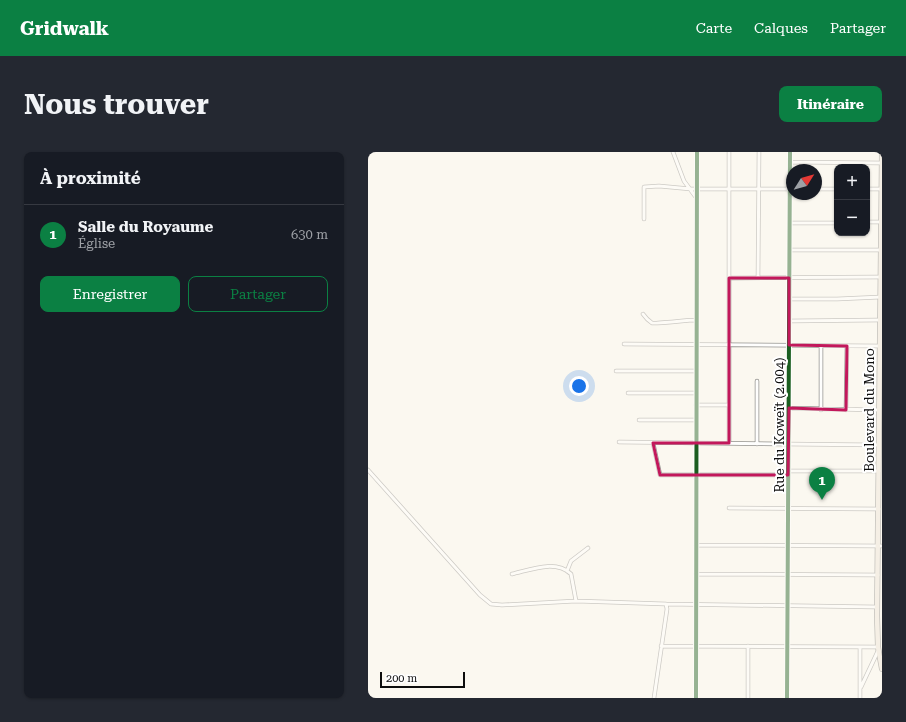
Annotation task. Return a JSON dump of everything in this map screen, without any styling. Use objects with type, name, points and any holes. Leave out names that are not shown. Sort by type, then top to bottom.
[{"type":"main road","name":"Boulevard du Mono","points":[[882,152],[881,489],[877,607],[878,649],[882,668]]},
{"type":"main road","name":"Boulevard du Mono","points":[[882,381],[879,410],[882,659]]},
{"type":"street","points":[[673,152],[684,181],[696,198]]},
{"type":"street","points":[[696,152],[696,698]]},
{"type":"street","points":[[729,152],[729,443]]},
{"type":"street","points":[[758,278],[759,152]]},
{"type":"street","name":"Rue du Koweït (2.004)","points":[[790,152],[790,162]]},
{"type":"street","points":[[790,162],[882,163]]},
{"type":"street","points":[[644,219],[644,187],[659,186],[690,189],[786,189]]},
{"type":"street","points":[[822,189],[834,189]]},
{"type":"street","points":[[870,189],[882,189]]},
{"type":"street","name":"Rue du Koweït (2.004)","points":[[787,698],[791,200]]},
{"type":"street","points":[[870,222],[882,222]]},
{"type":"street","points":[[790,224],[834,223]]},
{"type":"street","points":[[790,250],[881,250]]},
{"type":"street","points":[[729,278],[881,278]]},
{"type":"street","points":[[789,299],[837,300],[881,297]]},
{"type":"street","points":[[643,314],[652,323],[659,325],[672,321],[696,320]]},
{"type":"street","points":[[789,321],[881,318]]},
{"type":"street","points":[[624,344],[881,346]]},
{"type":"street","points":[[821,410],[822,346]]},
{"type":"street","points":[[846,410],[847,346]]},
{"type":"street","points":[[616,371],[696,371]]},
{"type":"street","points":[[757,381],[757,444]]},
{"type":"street","points":[[628,393],[696,394]]},
{"type":"street","points":[[696,405],[729,405]]},
{"type":"street","points":[[789,408],[821,410],[879,410]]},
{"type":"street","points":[[639,420],[696,420]]},
{"type":"street","points":[[619,442],[879,445]]},
{"type":"street","points":[[653,443],[660,476],[788,475]]},
{"type":"street","points":[[368,470],[480,595],[491,604],[502,605],[576,601],[696,605],[877,607]]},
{"type":"street","points":[[788,471],[879,471]]},
{"type":"street","points":[[729,508],[788,510],[879,509]]},
{"type":"street","points":[[696,545],[880,546]]},
{"type":"street","points":[[567,571],[571,561],[588,548]]},
{"type":"street","points":[[512,574],[541,567],[556,567],[567,571],[571,574],[576,601]]},
{"type":"street","points":[[696,574],[878,575]]},
{"type":"street","points":[[654,698],[667,608],[666,604]]},
{"type":"street","points":[[661,646],[860,647],[878,649],[861,689]]},
{"type":"street","points":[[748,646],[748,698]]},
{"type":"street","points":[[860,647],[860,698]]},
{"type":"highlighted area","points":[[729,278],[789,278],[789,345],[847,346],[846,410],[789,408],[788,475],[660,475],[653,443],[729,443]]},
{"type":"cycle path","points":[[696,698],[697,152]]},
{"type":"cycle path","points":[[787,698],[790,152]]},
{"type":"place","name":"Salle du Royaume","points":[[822,500]]}]
